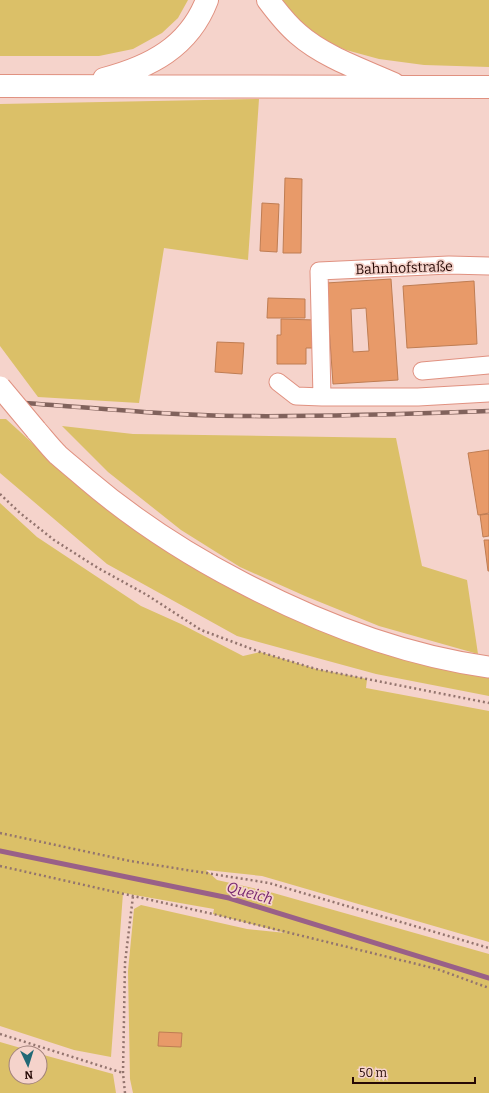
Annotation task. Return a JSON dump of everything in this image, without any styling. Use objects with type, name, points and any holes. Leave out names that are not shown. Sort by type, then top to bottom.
[{"type":"highway","points":[[75,86],[120,75],[140,68],[160,58],[176,46],[194,25],[207,0]]},
{"type":"highway","points":[[268,0],[299,36],[320,50],[400,87]]},
{"type":"highway","points":[[0,86],[489,87]]},
{"type":"main road","points":[[0,387],[58,455],[106,496],[144,524],[196,558],[268,596],[314,618],[416,653],[457,663],[489,667]]},
{"type":"lane","name":"Bahnhofstraße","points":[[322,397],[319,272],[449,265],[489,266]]},
{"type":"lane","points":[[422,371],[489,365]]},
{"type":"lane","points":[[278,382],[296,396],[418,397],[489,393]]},
{"type":"path","points":[[0,494],[20,513],[54,540],[98,568],[147,595],[201,630],[260,652],[316,669],[489,703]]},
{"type":"path","points":[[0,833],[130,861],[269,883],[489,948]]},
{"type":"path","points":[[0,866],[133,896],[437,969],[489,988]]},
{"type":"path","points":[[125,1093],[123,1072],[124,963],[133,896]]},
{"type":"path","points":[[0,1034],[123,1072]]},
{"type":"shaded area","points":[[0,0],[188,0],[178,18],[162,33],[133,49],[99,56],[0,56]]},
{"type":"shaded area","points":[[277,0],[489,0],[489,67],[424,65],[379,59],[346,50],[318,38]]},
{"type":"shaded area","points":[[259,99],[248,260],[164,248],[139,403],[38,397],[0,346],[0,104]]},
{"type":"shaded area","points":[[0,419],[6,419],[85,491],[175,556],[489,677],[489,696],[376,674],[237,636],[107,564],[0,473]]},
{"type":"shaded area","points":[[62,426],[133,434],[396,438],[422,566],[467,580],[478,654],[379,626],[305,596],[240,567],[181,530],[108,472]]},
{"type":"shaded area","points":[[0,503],[37,537],[141,606],[181,624],[243,656],[260,652],[316,669],[367,679],[366,688],[489,711],[489,942],[262,876],[206,870],[217,880],[270,892],[489,954],[489,1093],[133,1093],[130,1079],[128,971],[134,909],[141,905],[247,929],[286,933],[213,914],[214,909],[123,893],[111,1057],[74,1050],[0,1026]]},
{"type":"shaded area","points":[[0,1042],[10,1045],[8,1045],[8,1085],[48,1085],[48,1056],[113,1074],[116,1093],[0,1093]]},
{"type":"building","points":[[285,178],[302,179],[301,253],[283,253]]},
{"type":"building","points":[[262,203],[279,204],[277,252],[260,251]]},
{"type":"building","points":[[391,279],[398,380],[333,384],[326,283]],"holes":[[[366,308],[369,351],[353,352],[351,309]]]},
{"type":"building","points":[[474,281],[477,344],[407,348],[403,286]]},
{"type":"building","points":[[268,298],[305,299],[305,318],[267,318]]},
{"type":"building","points":[[281,319],[315,320],[315,348],[306,348],[306,364],[277,364],[277,335],[281,335]]},
{"type":"building","points":[[217,342],[244,343],[242,374],[215,372]]},
{"type":"building","points":[[489,450],[489,513],[478,515],[468,453]]},
{"type":"building","points":[[489,514],[489,536],[483,537],[480,515]]},
{"type":"building","points":[[484,540],[489,540],[489,571],[488,571]]},
{"type":"building","points":[[159,1032],[182,1033],[181,1047],[158,1046]]},
{"type":"waterway","name":"Queich","points":[[0,851],[229,898],[489,978]]},
{"type":"railway","points":[[0,401],[151,412],[241,416],[334,416],[489,411]]}]
